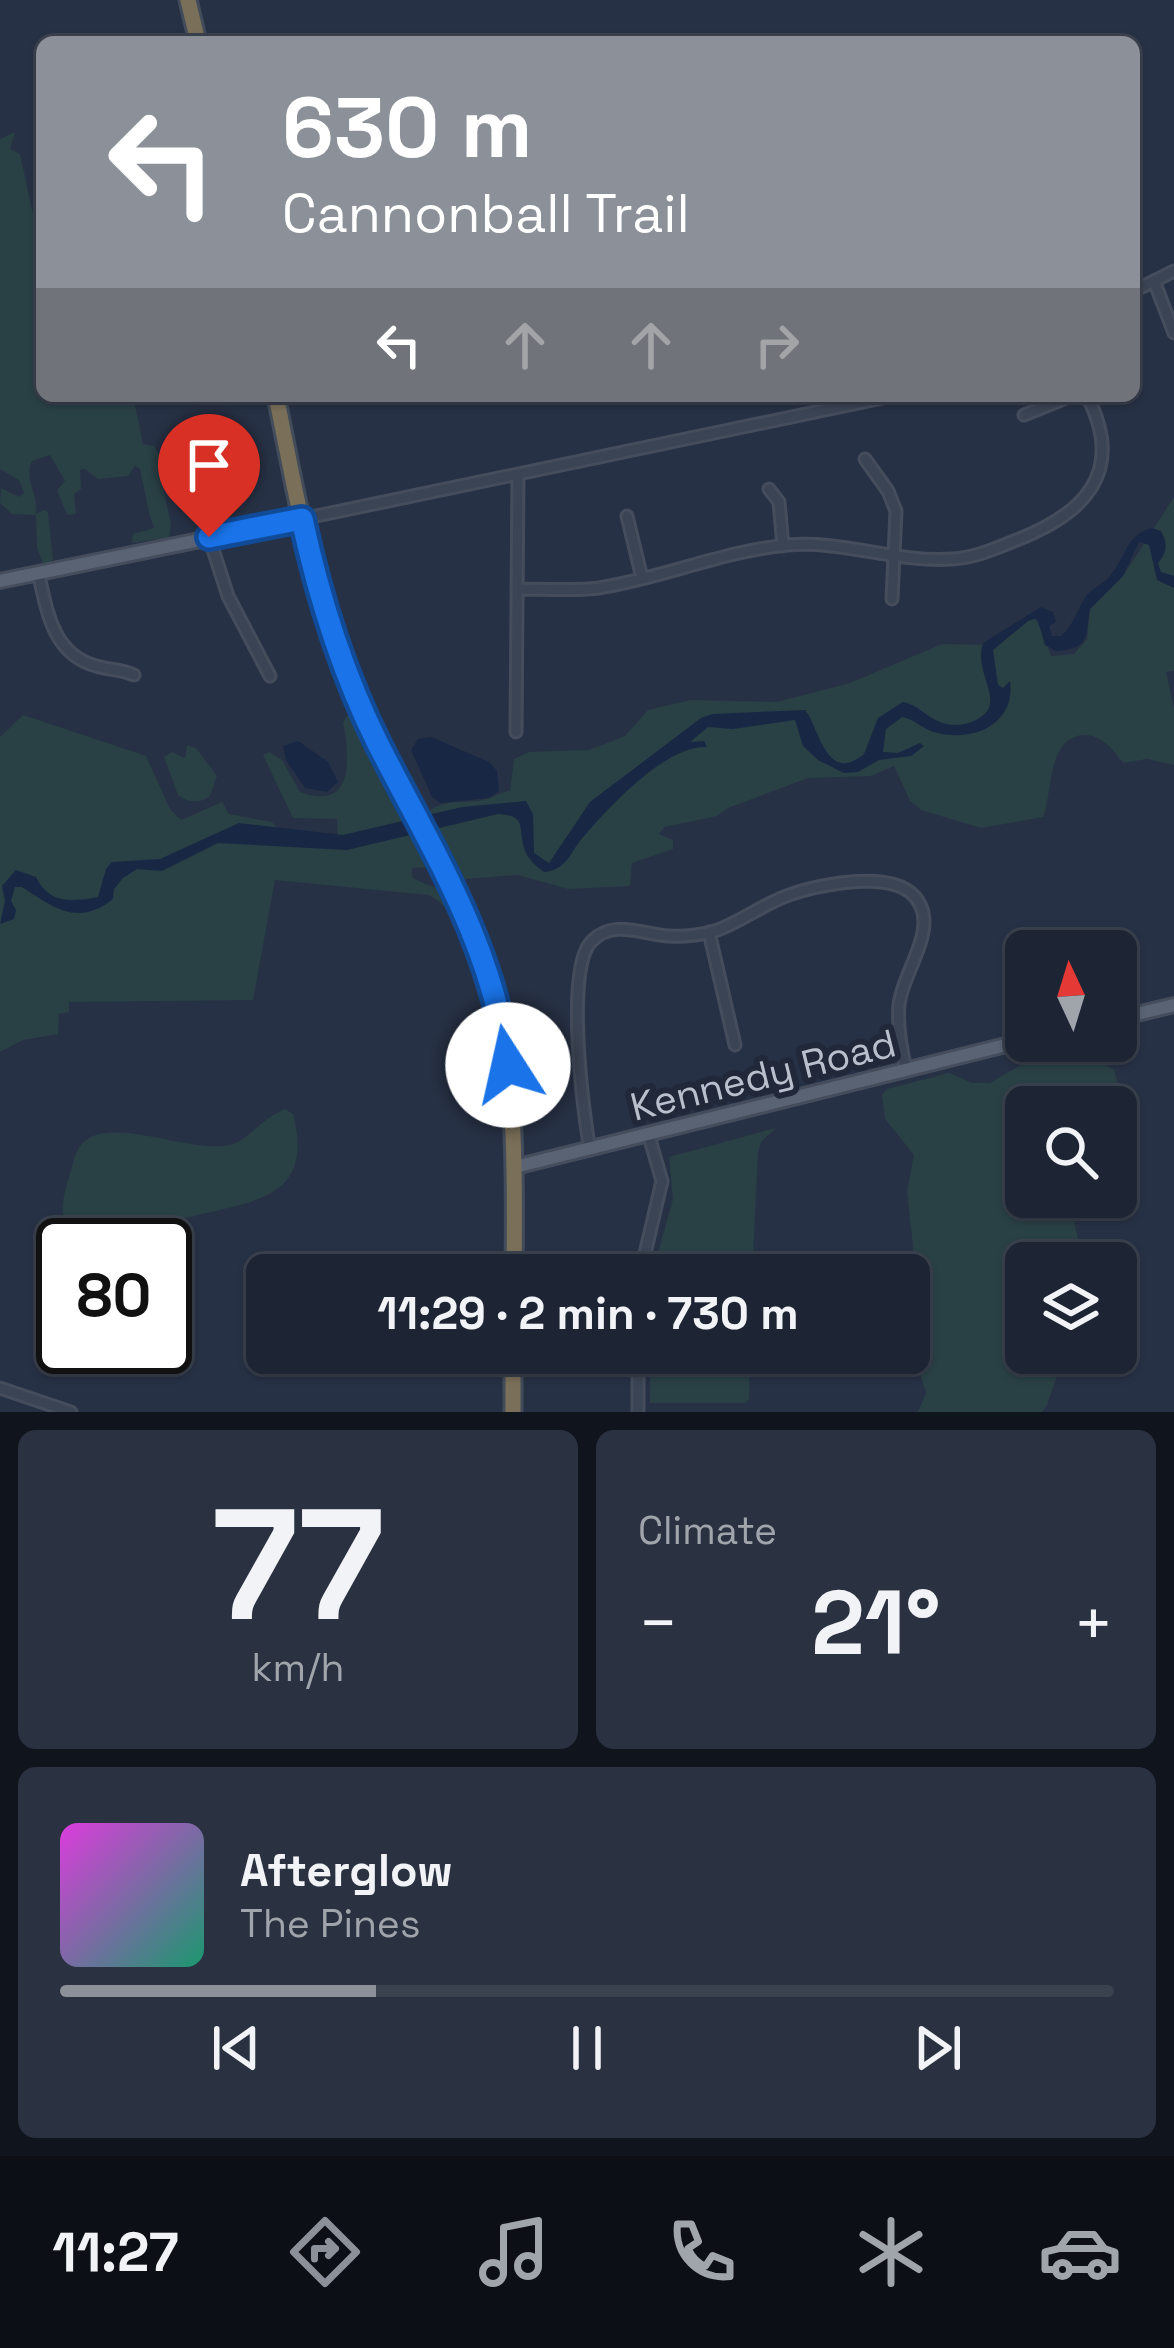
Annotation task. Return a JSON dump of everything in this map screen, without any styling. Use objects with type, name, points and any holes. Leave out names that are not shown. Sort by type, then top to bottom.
[{"type":"highway","points":[[188,0],[197,36]]},
{"type":"highway","points":[[277,402],[329,629],[355,694],[475,932],[491,980],[507,1057],[515,1167],[514,1254]]},
{"type":"highway","points":[[513,1374],[513,1412]]},
{"type":"main road","points":[[0,580],[302,519]]},
{"type":"main road","points":[[1137,1013],[1174,1004]]},
{"type":"main road","name":"Kennedy Road","points":[[515,1167],[1005,1045]]},
{"type":"street","points":[[1140,288],[1174,271]]},
{"type":"street","points":[[1154,281],[1174,333]]},
{"type":"street","points":[[302,519],[864,402]]},
{"type":"street","points":[[1024,415],[1056,402]]},
{"type":"street","points":[[517,589],[595,588],[783,546],[838,546],[939,559],[974,556],[1051,527],[1089,492],[1100,461],[1100,428],[1089,402]]},
{"type":"street","points":[[865,459],[895,505],[892,599]]},
{"type":"street","points":[[516,732],[518,475]]},
{"type":"street","points":[[769,489],[778,502],[783,546]]},
{"type":"street","points":[[627,516],[642,578]]},
{"type":"street","points":[[209,537],[228,596],[269,676]]},
{"type":"street","points":[[38,572],[50,623],[64,647],[84,662],[134,674]]},
{"type":"street","points":[[590,1150],[580,1084],[579,979],[585,950],[599,935],[619,929],[668,936],[709,932],[808,890],[880,880],[903,886],[918,901],[925,920],[899,1006],[906,1069]]},
{"type":"street","points":[[709,932],[734,1045]]},
{"type":"street","points":[[645,1254],[662,1181],[650,1136]]},
{"type":"street","points":[[638,1374],[638,1412]]},
{"type":"street","points":[[0,1388],[71,1412]]},
{"type":"green space","points":[[15,132],[10,149],[20,154],[36,228],[36,402],[134,402],[143,444],[154,446],[160,456],[169,538],[132,543],[133,534],[154,528],[140,469],[135,466],[128,476],[98,479],[80,470],[81,489],[74,494],[76,514],[67,515],[57,490],[65,481],[50,455],[32,461],[35,514],[48,513],[53,560],[44,566],[37,548],[36,515],[12,514],[0,503],[1,488],[19,497],[24,493],[19,480],[0,469],[0,139]]},
{"type":"green space","points":[[1174,497],[1174,671],[1166,672],[1174,708],[1174,765],[1147,759],[1123,763],[1096,737],[1072,738],[1057,755],[1043,817],[981,828],[921,810],[910,801],[894,766],[871,776],[808,778],[717,816],[664,827],[659,834],[673,840],[673,849],[632,863],[630,886],[568,889],[518,875],[465,879],[428,812],[443,804],[510,791],[514,759],[529,752],[589,750],[625,736],[648,710],[691,700],[777,702],[850,683],[942,644],[998,645],[1033,617],[1051,656],[1074,654],[1087,639],[1090,609],[1123,576]]},
{"type":"green space","points":[[23,715],[146,756],[170,809],[181,820],[222,802],[229,814],[272,822],[290,844],[338,848],[337,819],[293,818],[263,755],[269,752],[282,760],[300,792],[330,795],[339,788],[347,766],[343,722],[355,716],[437,867],[412,868],[412,878],[436,888],[445,882],[477,968],[472,967],[451,917],[429,895],[275,880],[253,1000],[69,1002],[69,1012],[59,1014],[58,1034],[23,1040],[0,1052],[0,737]]},
{"type":"green space","points":[[187,745],[196,748],[217,776],[210,796],[198,801],[178,795],[164,757],[172,752],[185,758]]},
{"type":"green space","points":[[1026,1062],[1097,1062],[1114,1069],[1118,1086],[1005,1086],[1005,1218],[1073,1218],[1079,1242],[1005,1242],[1005,1374],[1058,1374],[1042,1412],[918,1412],[926,1393],[920,1374],[930,1374],[930,1254],[913,1254],[907,1191],[914,1155],[885,1119],[882,1095],[887,1089],[949,1073],[972,1083],[990,1083]]},
{"type":"green space","points":[[285,1109],[293,1114],[298,1143],[295,1165],[272,1193],[185,1218],[63,1218],[64,1195],[77,1152],[89,1138],[119,1133],[196,1145],[230,1145]]},
{"type":"green space","points":[[776,1128],[761,1142],[758,1153],[753,1254],[658,1254],[673,1199],[669,1157]]},
{"type":"green space","points":[[650,1374],[750,1374],[746,1403],[650,1403]]},
{"type":"water","points":[[1152,528],[1163,536],[1166,548],[1158,563],[1161,572],[1174,576],[1174,588],[1157,580],[1149,545],[1139,542],[1123,576],[1090,609],[1081,644],[1056,651],[1045,645],[1037,618],[993,650],[998,685],[1003,688],[1010,681],[1010,696],[1006,709],[990,726],[951,735],[932,732],[902,717],[886,729],[883,752],[924,746],[911,756],[879,760],[858,772],[844,773],[803,746],[795,720],[733,729],[708,727],[690,742],[704,741],[707,747],[691,749],[657,766],[623,794],[552,871],[544,872],[527,855],[517,820],[498,814],[347,850],[218,843],[162,871],[137,869],[114,889],[113,899],[88,912],[65,911],[15,887],[14,919],[0,924],[5,901],[2,886],[16,870],[36,877],[54,897],[98,897],[112,862],[160,859],[239,823],[343,835],[462,807],[526,801],[533,814],[534,853],[549,863],[590,802],[701,718],[713,714],[805,710],[825,750],[841,763],[864,754],[878,718],[903,702],[946,724],[970,722],[989,706],[983,643],[1041,607],[1053,612],[1052,636],[1061,636],[1087,595],[1115,570],[1131,541]]},
{"type":"water","points":[[431,737],[489,762],[497,771],[499,791],[489,798],[440,803],[432,797],[411,750],[418,739]]},
{"type":"water","points":[[298,741],[328,762],[338,782],[327,792],[305,788],[286,760],[283,746]]},
{"type":"route","points":[[209,537],[302,519],[329,629],[355,694],[475,932],[491,980],[508,1065]]}]
